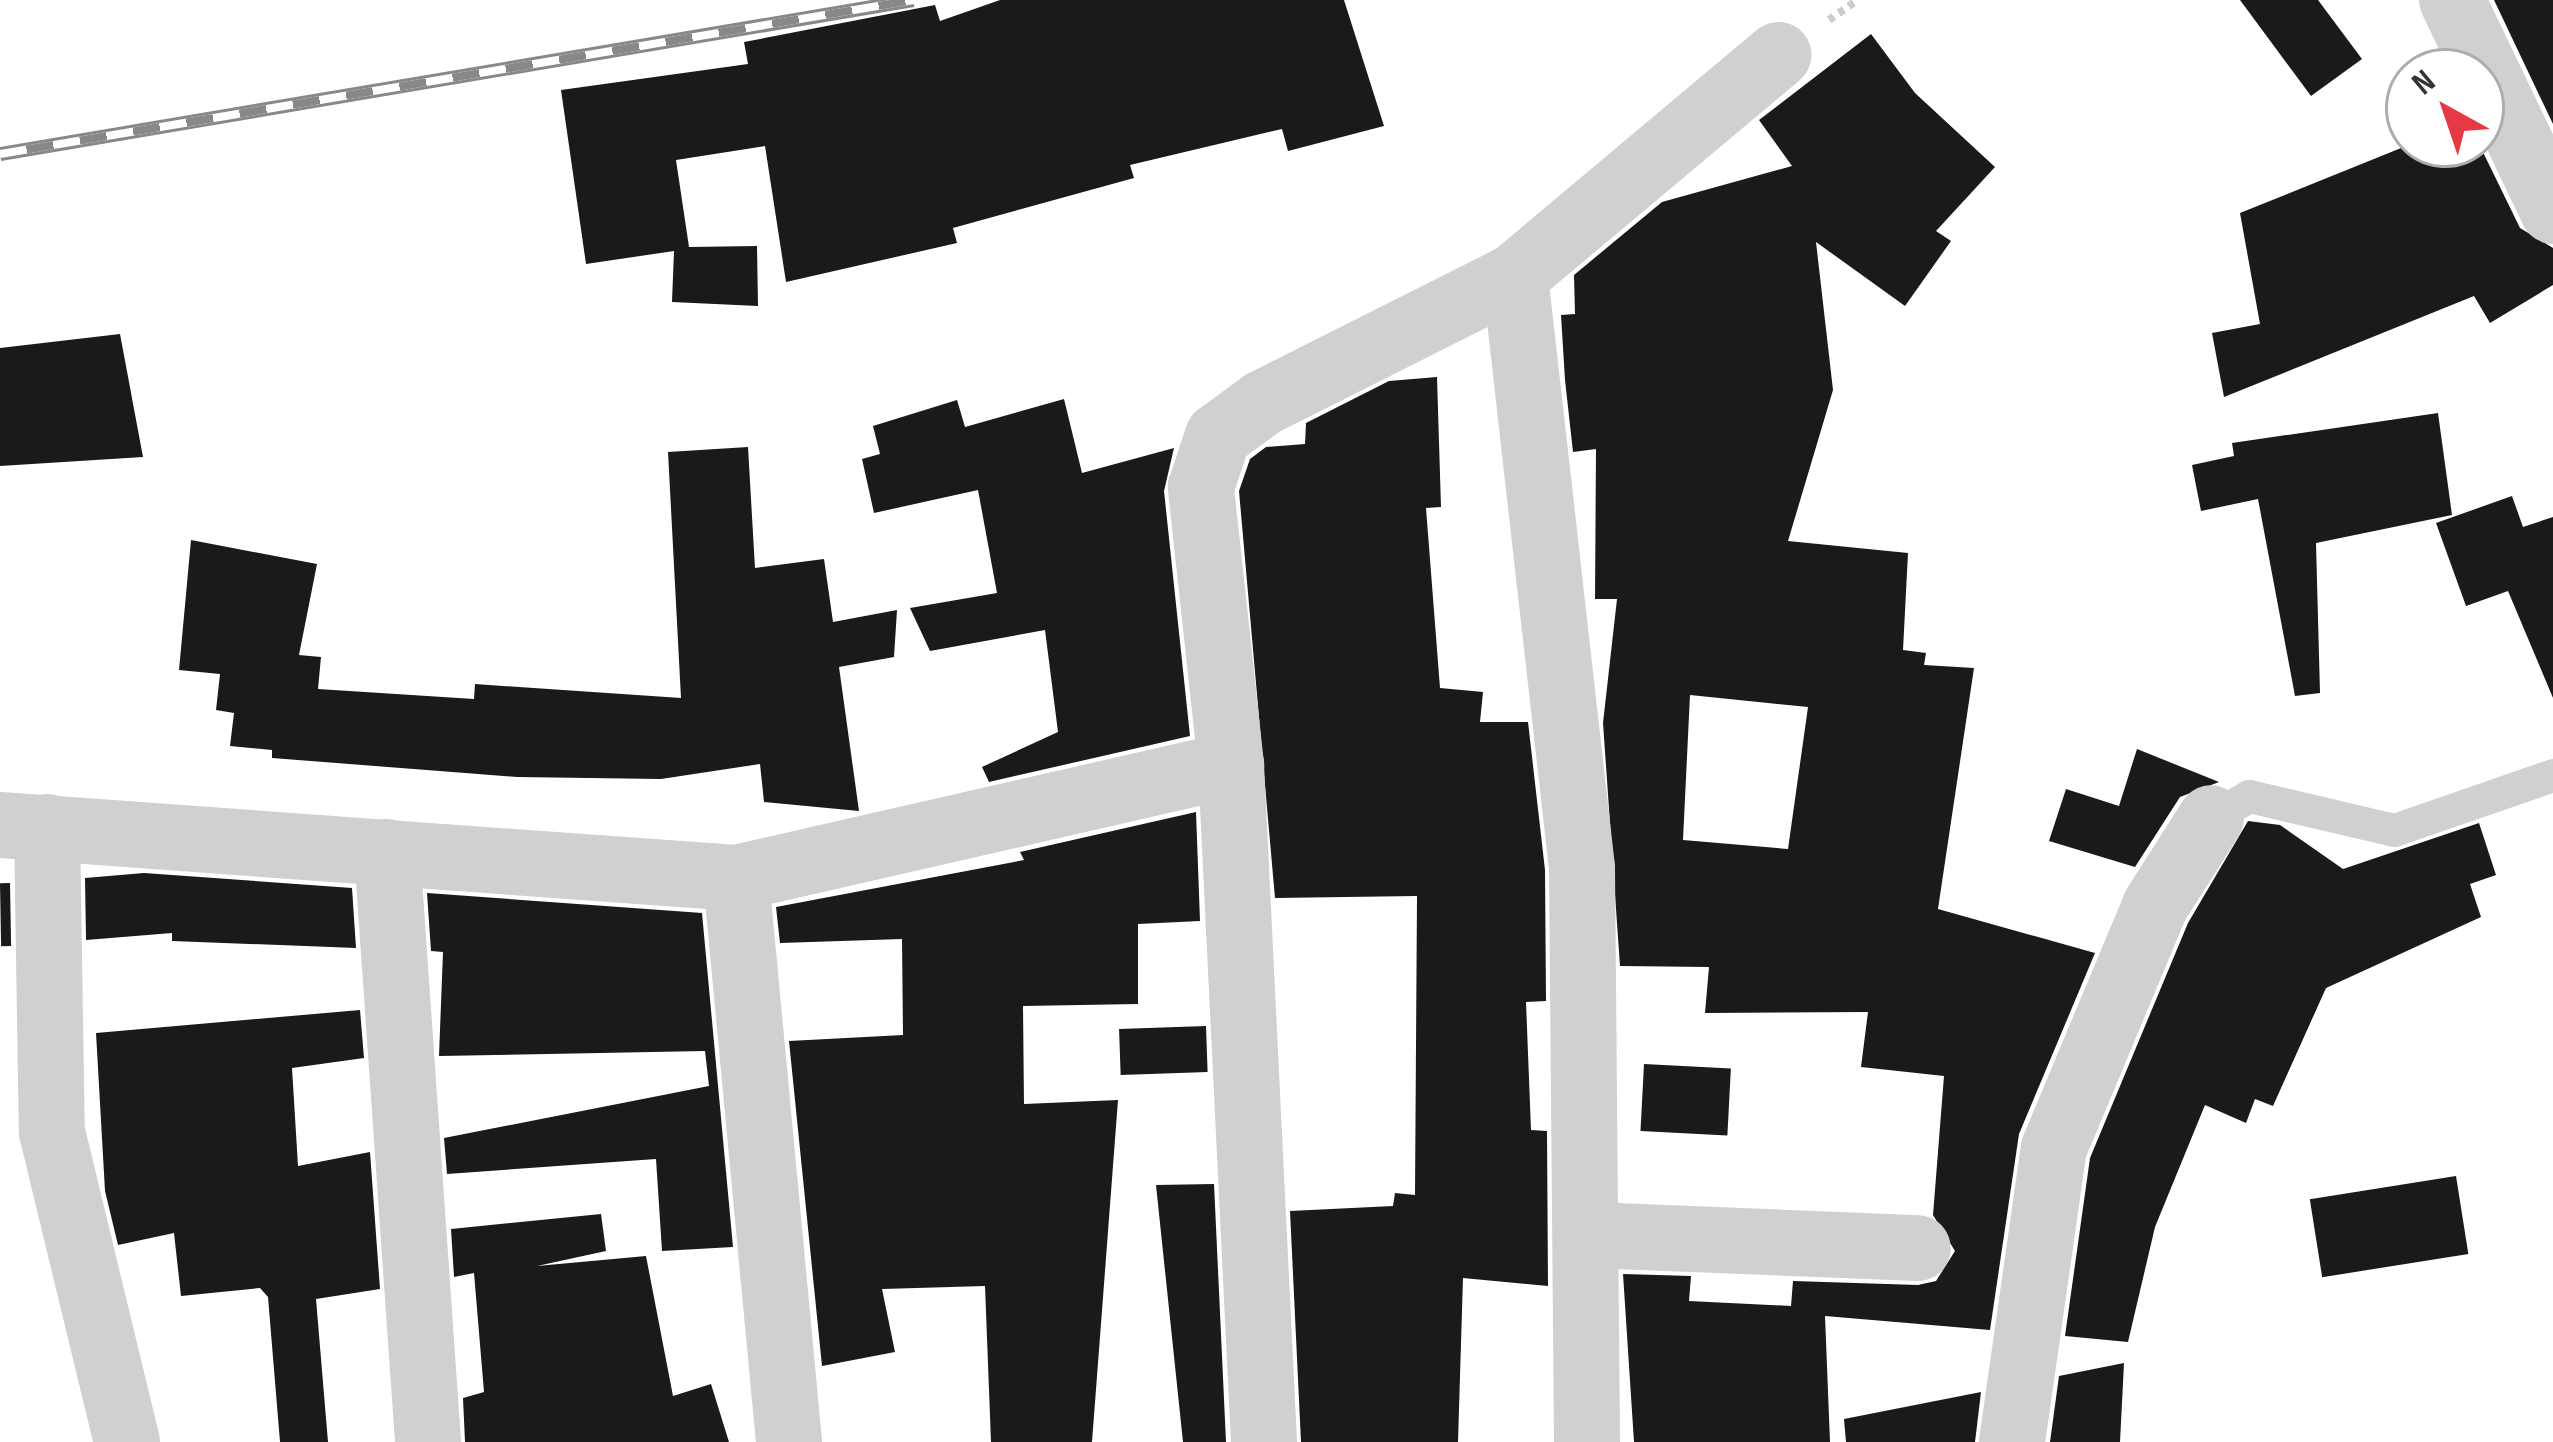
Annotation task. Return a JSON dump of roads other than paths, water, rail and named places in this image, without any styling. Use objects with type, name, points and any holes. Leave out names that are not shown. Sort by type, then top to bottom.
[{"type":"street","points":[[2452,0],[2553,211]]},
{"type":"street","points":[[1264,1442],[1232,765],[1202,488],[1218,436],[1515,276],[1778,56]]},
{"type":"street","points":[[1515,276],[1582,868],[1591,1235],[1587,1442]]},
{"type":"street","points":[[127,1442],[52,1132],[24,826],[736,878],[1232,765]]},
{"type":"street","points":[[2012,1442],[2054,1148],[2155,906],[2211,818]]},
{"type":"street","points":[[387,852],[428,1442]]},
{"type":"street","points":[[736,878],[789,1442]]},
{"type":"street","points":[[1591,1235],[1918,1248]]},
{"type":"lane","points":[[2211,818],[2249,796],[2394,830],[2553,775]]},
{"type":"railway","points":[[0,154],[913,0]]}]
